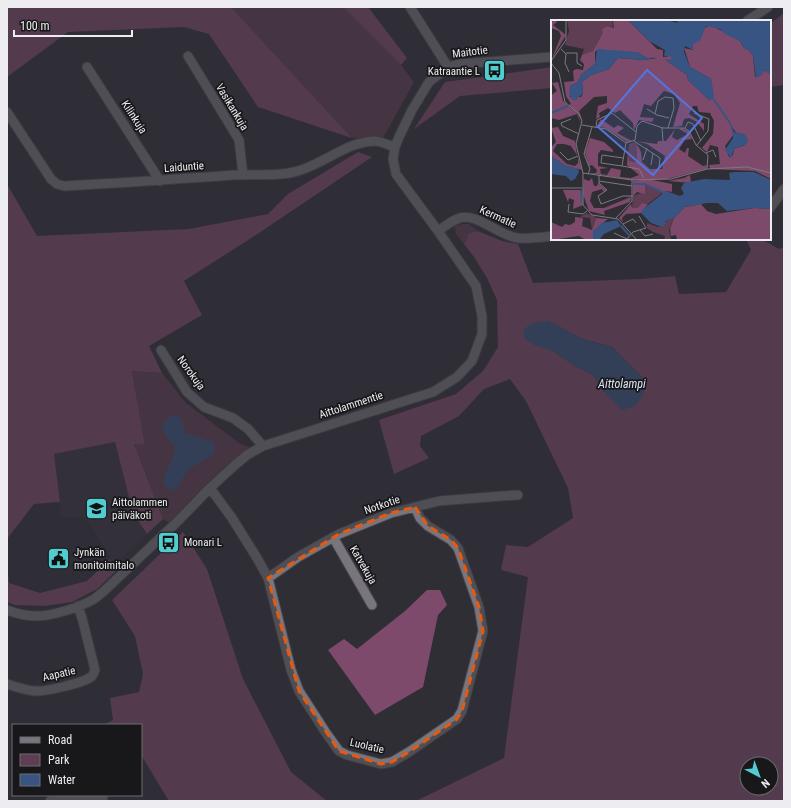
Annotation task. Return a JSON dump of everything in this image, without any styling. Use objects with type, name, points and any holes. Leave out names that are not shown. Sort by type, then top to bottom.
[{"type":"street","points":[[410,7],[448,67]]},
{"type":"street","points":[[748,20],[768,7]]},
{"type":"street","name":"Vasikankuja","points":[[188,56],[239,140],[243,175]]},
{"type":"street","name":"Maitotie","points":[[412,110],[429,82],[448,67],[459,64],[551,57]]},
{"type":"street","name":"Kilinkuja","points":[[87,67],[160,180]]},
{"type":"street","name":"Aittolammentie","points":[[7,610],[20,615],[38,616],[53,614],[93,600],[178,522],[210,488],[248,454],[263,446],[433,392],[457,377],[472,361],[482,334],[482,316],[476,286],[396,174],[393,159],[395,147],[412,110]]},
{"type":"street","name":"Laiduntie","points":[[7,112],[51,179],[57,184],[64,186],[281,174],[300,170],[358,144],[375,141],[395,147]]},
{"type":"street","points":[[771,207],[784,188]]},
{"type":"street","name":"Kermatie","points":[[438,231],[458,218],[468,216],[504,235],[518,238],[551,236]]},
{"type":"street","name":"Norokuja","points":[[161,350],[187,392],[204,407],[233,418],[248,429],[263,446]]},
{"type":"street","name":"Luolatie","points":[[210,488],[236,524],[268,578],[291,670],[299,691],[339,751],[347,755],[381,764],[392,762],[409,752],[457,719],[462,711],[483,631],[479,607],[458,548],[452,540],[428,526],[420,518],[415,507]]},
{"type":"street","name":"Notkotie","points":[[268,578],[298,557],[333,537],[391,513],[439,501],[518,495]]},
{"type":"street","name":"Katvekuja","points":[[333,537],[372,604]]},
{"type":"street","name":"Aapatie","points":[[7,684],[36,691],[63,688],[88,679],[92,676],[95,670],[78,606]]},
{"type":"street","points":[[50,801],[103,798]]},
{"type":"highlighted area","points":[[415,507],[428,526],[451,540],[458,548],[479,607],[483,631],[462,711],[457,719],[392,762],[381,764],[339,751],[299,691],[268,578],[339,534],[391,513]]},
{"type":"shaded area","points":[[7,7],[231,7],[352,138],[258,107],[209,34],[184,27],[68,32],[7,77]]},
{"type":"shaded area","points":[[343,7],[368,7],[407,58],[401,65]]},
{"type":"shaded area","points":[[784,13],[784,85],[771,87],[771,23]]},
{"type":"shaded area","points":[[551,67],[551,88],[460,96],[414,129],[445,82]]},
{"type":"shaded area","points":[[358,152],[372,157],[259,233],[184,281],[202,315],[149,346],[162,373],[132,371],[145,445],[134,444],[163,519],[147,534],[133,513],[115,442],[54,454],[60,502],[34,504],[7,539],[7,184],[37,236],[189,229],[268,214],[288,194]]},
{"type":"shaded area","points":[[478,231],[502,241],[518,244],[533,283],[640,279],[675,276],[679,294],[726,292],[751,250],[747,241],[760,240],[779,249],[784,247],[784,801],[416,801],[504,758],[528,577],[501,570],[506,545],[528,547],[573,518],[568,488],[526,401],[510,379],[484,389],[459,416],[421,436],[420,446],[429,458],[394,474],[379,420],[456,394],[483,371],[498,347],[497,300],[487,278],[464,244],[469,233]],"holes":[[[547,321],[580,338],[612,347],[645,380],[607,395],[592,374],[575,366],[553,351]]]},
{"type":"shaded area","name":"Aittolammen päiväkoti","points":[[115,442],[133,513],[147,534],[115,565],[86,517],[60,517],[60,502],[54,454]]},
{"type":"shaded area","points":[[183,532],[207,569],[243,679],[291,772],[327,801],[169,801],[142,757],[142,724],[106,724],[113,720],[110,698],[139,692],[143,674],[135,636],[112,600]]},
{"type":"shaded area","points":[[110,559],[117,570],[97,589],[72,602],[44,606],[15,605],[7,602],[7,561],[9,583],[40,593],[87,581]]},
{"type":"shaded area","points":[[427,590],[440,590],[447,605],[438,615],[423,687],[375,715],[328,650],[344,639],[357,649],[405,611]]},
{"type":"green space","points":[[231,7],[343,7],[401,65],[414,82],[383,138],[352,138]]},
{"type":"green space","points":[[469,224],[478,231],[469,233],[464,244],[456,234],[455,226]]},
{"type":"green space","points":[[132,371],[162,373],[186,403],[239,443],[251,448],[169,522],[163,519],[134,444],[145,445]]},
{"type":"water","name":"Aittolampi","points":[[547,321],[580,338],[612,347],[645,380],[643,395],[635,406],[622,410],[607,395],[592,374],[575,366],[553,351],[536,346],[525,339],[523,330],[532,323]]},
{"type":"water","points":[[172,415],[178,415],[182,421],[185,433],[214,442],[215,450],[211,456],[190,468],[178,487],[173,490],[167,488],[163,482],[175,448],[164,432],[163,428],[164,424]]},
{"type":"place","name":"Katraantie L","points":[[495,71]]},
{"type":"place","name":"Aittolammen päiväkoti","points":[[96,508]]},
{"type":"place","name":"Monari L","points":[[168,542]]},
{"type":"place","name":"Jynkän monitoimitalo","points":[[59,558]]}]
